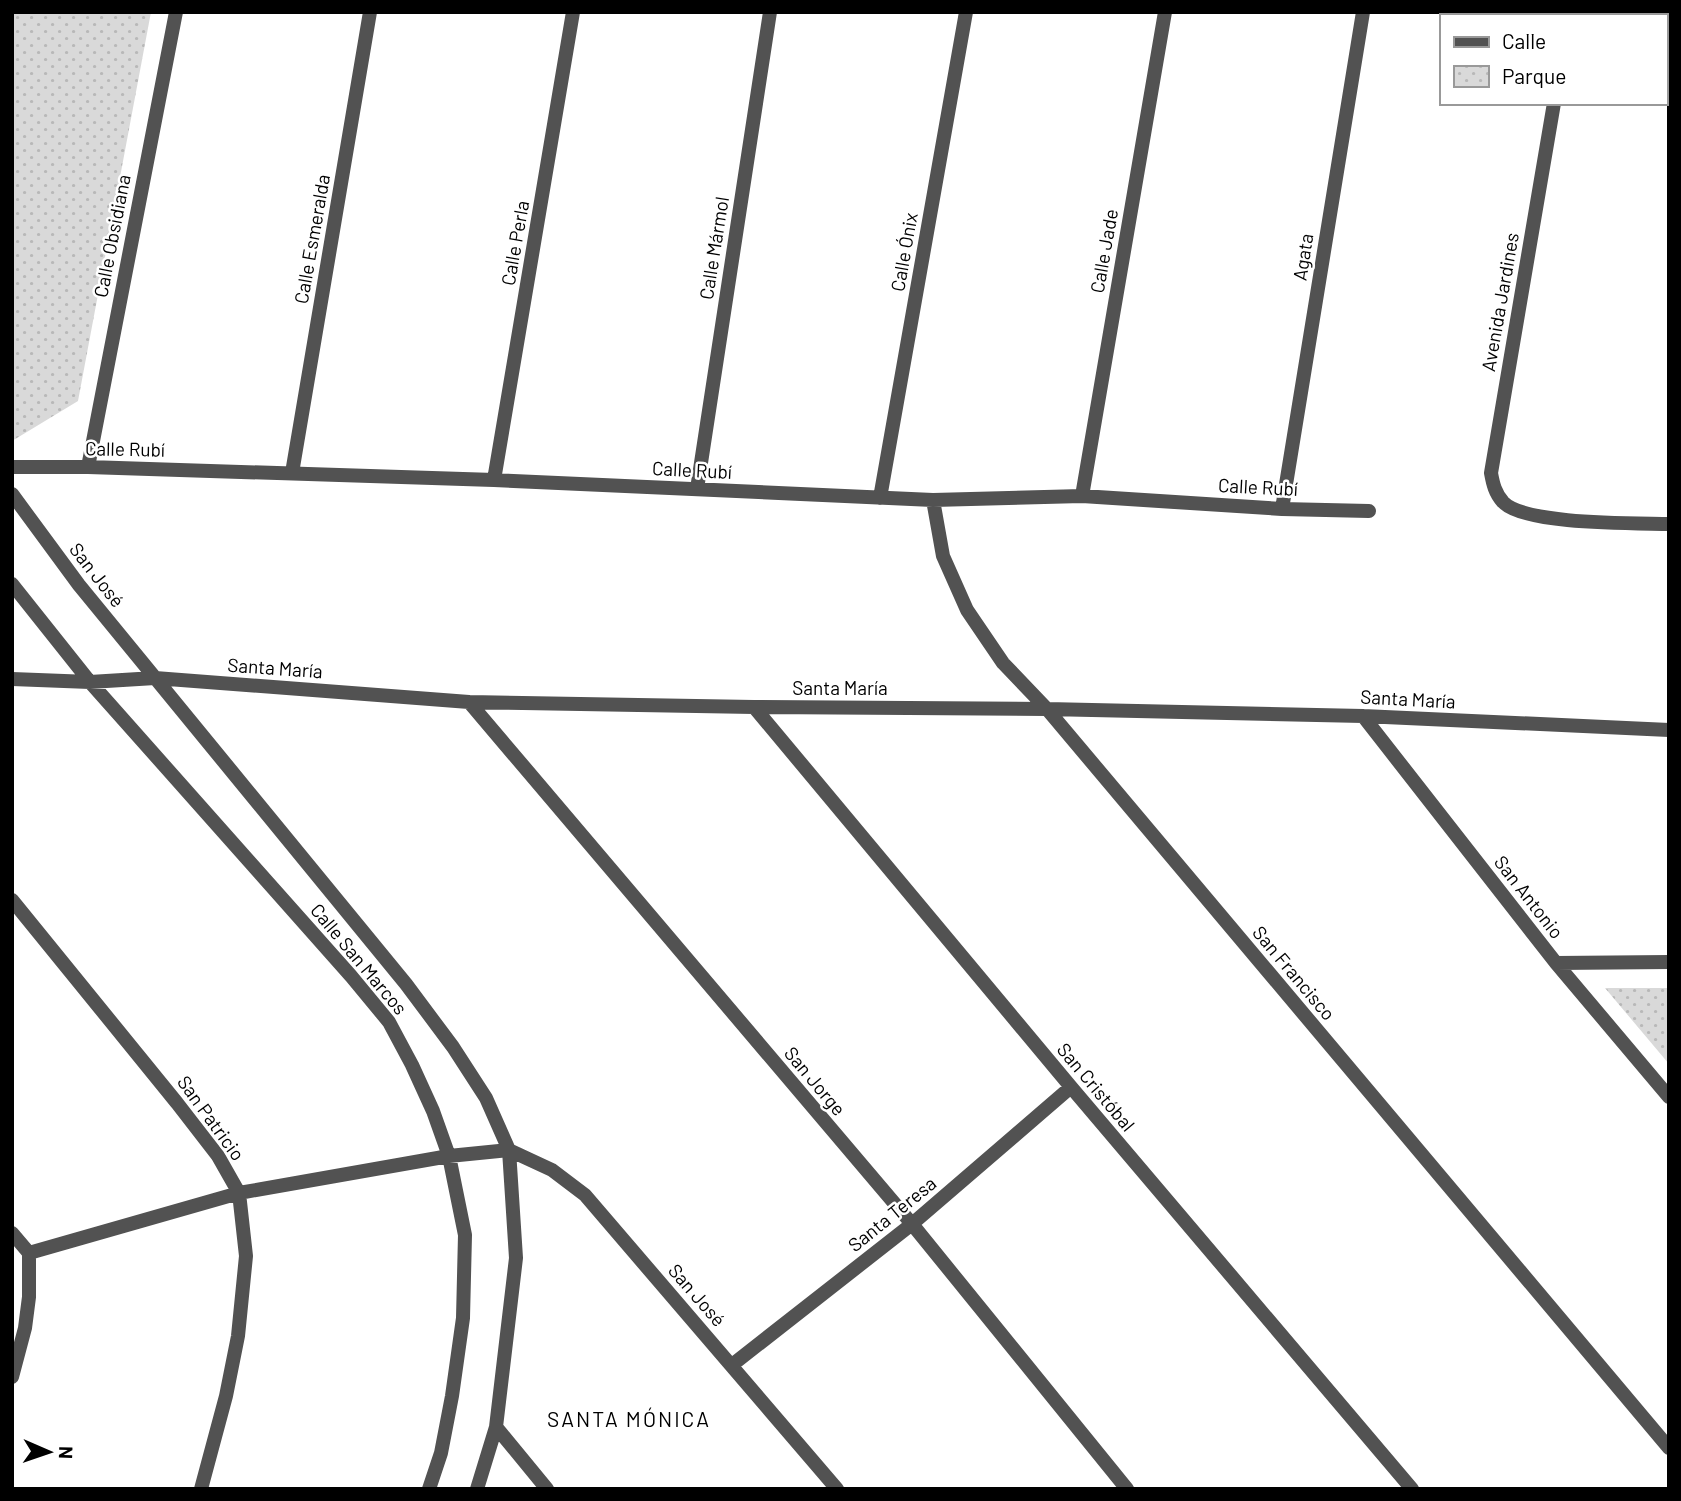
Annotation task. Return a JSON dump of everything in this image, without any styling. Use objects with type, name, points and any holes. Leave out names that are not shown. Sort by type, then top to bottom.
[{"type":"street","name":"Calle Obsidiana","points":[[88,467],[176,12]]},
{"type":"street","name":"Calle Esmeralda","points":[[292,473],[370,12]]},
{"type":"street","name":"Calle Perla","points":[[494,480],[573,12]]},
{"type":"street","name":"Calle Mármol","points":[[697,489],[770,12]]},
{"type":"street","name":"Calle Ónix","points":[[880,498],[966,12]]},
{"type":"street","name":"Calle Jade","points":[[1082,496],[1165,12]]},
{"type":"street","name":"Agata","points":[[1282,509],[1363,12]]},
{"type":"street","name":"Avenida Jardines","points":[[1553,105],[1491,473],[1494,490],[1504,504],[1514,510],[1546,519],[1669,524]]},
{"type":"street","name":"Calle Rubí","points":[[12,467],[494,480],[933,500],[1082,496],[1282,509],[1369,511]]},
{"type":"street","name":"San José","points":[[12,494],[79,585],[155,678]]},
{"type":"street","name":"San Francisco","points":[[933,500],[943,556],[967,610],[1003,663],[1047,709],[1669,1448]]},
{"type":"street","name":"Calle San Marcos","points":[[12,584],[90,682],[351,976],[388,1022],[412,1065],[433,1111],[449,1156],[465,1235],[463,1318],[450,1407],[429,1489]]},
{"type":"street","name":"Santa María","points":[[12,679],[90,682],[155,678],[469,702],[1363,716],[1669,730]]},
{"type":"street","name":"Calle San Marcos","points":[[155,678],[388,963],[445,1037],[486,1098],[509,1150],[516,1258],[496,1427],[477,1489]]},
{"type":"street","name":"San Jorge","points":[[469,702],[912,1224],[1127,1489]]},
{"type":"street","name":"San Cristóbal","points":[[754,707],[1412,1489]]},
{"type":"street","name":"San Antonio","points":[[1363,716],[1556,963],[1669,1097]]},
{"type":"street","name":"San Patricio","points":[[12,900],[177,1103],[218,1156],[239,1193],[246,1256],[238,1336],[226,1396],[201,1489]]},
{"type":"street","points":[[1556,963],[1669,962]]},
{"type":"street","name":"Santa Teresa","points":[[732,1365],[912,1224],[1071,1087]]},
{"type":"street","name":"San José","points":[[509,1150],[552,1170],[585,1195],[837,1489]]},
{"type":"street","points":[[29,1253],[239,1193],[449,1156],[509,1150]]},
{"type":"street","points":[[12,1234],[29,1253],[29,1297],[25,1328],[12,1377]]},
{"type":"street","points":[[496,1427],[547,1489]]},
{"type":"green space","points":[[12,12],[151,12],[78,401],[12,441]]},
{"type":"green space","points":[[1605,988],[1669,988],[1669,1064]]},
{"type":"district","name":"SANTA MÓNICA","points":[[629,1420]]}]
